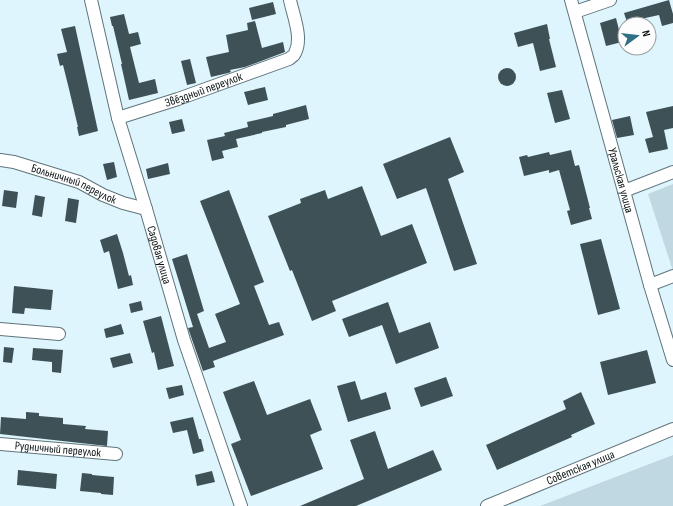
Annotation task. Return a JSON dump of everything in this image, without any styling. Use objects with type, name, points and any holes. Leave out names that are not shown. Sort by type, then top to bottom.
[{"type":"street","name":"Садовая улица","points":[[91,0],[118,118],[184,340],[241,506]]},
{"type":"street","name":"Звёздный переулок","points":[[118,118],[178,99],[289,59],[295,54],[299,43],[298,32],[290,0]]},
{"type":"street","points":[[573,6],[610,0]]},
{"type":"street","name":"Уральская улица","points":[[573,6],[650,285],[673,360]]},
{"type":"street","name":"Больничный переулок","points":[[0,160],[14,162],[79,182],[103,195],[123,203],[146,209]]},
{"type":"street","points":[[624,191],[673,172]]},
{"type":"street","points":[[650,285],[673,276]]},
{"type":"street","points":[[0,329],[59,334]]},
{"type":"street","name":"Советская улица","points":[[487,506],[673,428]]},
{"type":"street","name":"Рудничный переулок","points":[[0,444],[116,454]]},
{"type":"shaded area","points":[[673,184],[673,271],[648,194]]},
{"type":"shaded area","points":[[673,455],[673,506],[540,506]]},
{"type":"building","points":[[669,0],[673,14],[673,23],[662,26],[659,15],[625,16],[624,13]]},
{"type":"building","points":[[273,2],[276,14],[252,20],[249,8]]},
{"type":"building","points":[[124,14],[129,34],[138,32],[141,44],[130,47],[139,83],[155,79],[158,93],[129,100],[122,64],[110,17]]},
{"type":"building","points":[[616,18],[617,43],[606,46],[600,23]]},
{"type":"building","points":[[255,21],[262,48],[283,42],[285,52],[245,67],[230,70],[231,72],[211,77],[206,57],[229,52],[226,35],[248,30],[247,23]]},
{"type":"building","points":[[547,24],[556,67],[540,71],[533,43],[518,47],[514,33]]},
{"type":"building","points":[[75,26],[98,131],[79,136],[63,65],[60,66],[57,54],[67,52],[61,29]]},
{"type":"building","points":[[190,59],[196,83],[187,85],[181,61]]},
{"type":"building","points":[[507,68],[513,71],[516,77],[513,83],[507,86],[501,83],[498,77],[501,71]]},
{"type":"building","points":[[265,87],[268,100],[248,105],[244,92]]},
{"type":"building","points":[[562,90],[570,119],[555,123],[547,93]]},
{"type":"building","points":[[306,105],[309,119],[286,125],[286,127],[236,139],[238,147],[222,151],[224,158],[212,161],[207,140],[225,136],[224,133],[248,127],[247,122],[273,116],[273,114]]},
{"type":"building","points":[[673,106],[673,128],[664,130],[668,149],[649,153],[645,139],[653,137],[646,112]]},
{"type":"building","points":[[630,116],[634,135],[617,138],[612,120]]},
{"type":"building","points":[[182,119],[185,131],[172,134],[169,122]]},
{"type":"building","points":[[450,137],[464,172],[448,179],[477,264],[454,271],[426,188],[397,199],[383,164]]},
{"type":"building","points":[[571,150],[575,166],[579,165],[592,219],[571,225],[567,211],[570,210],[559,170],[549,173],[549,170],[524,176],[519,157],[527,155],[528,157],[549,152],[550,155]]},
{"type":"building","points":[[114,162],[117,177],[107,180],[103,164]]},
{"type":"building","points":[[168,163],[170,174],[148,179],[146,169]]},
{"type":"building","points":[[362,186],[381,236],[412,224],[427,263],[332,301],[336,311],[312,321],[292,270],[290,271],[268,216],[301,203],[300,199],[325,190],[328,199]]},
{"type":"building","points":[[4,190],[18,192],[16,208],[2,206]]},
{"type":"building","points":[[229,190],[264,282],[254,286],[269,325],[279,322],[284,335],[213,361],[215,367],[203,371],[188,328],[193,327],[172,259],[187,254],[204,311],[197,314],[209,348],[226,342],[215,314],[240,304],[200,201]]},
{"type":"building","points":[[35,195],[45,197],[42,217],[32,215]]},
{"type":"building","points":[[68,198],[79,200],[76,223],[65,221]]},
{"type":"building","points":[[117,234],[133,285],[118,289],[109,251],[104,253],[100,240]]},
{"type":"building","points":[[601,239],[620,309],[598,315],[580,244]]},
{"type":"building","points":[[14,286],[53,290],[51,310],[25,308],[24,314],[12,313]]},
{"type":"building","points":[[141,301],[143,310],[131,313],[129,304]]},
{"type":"building","points":[[388,302],[399,333],[430,322],[439,348],[396,364],[382,325],[349,337],[342,319]]},
{"type":"building","points":[[161,316],[174,366],[158,370],[154,352],[152,353],[143,321]]},
{"type":"building","points":[[121,324],[124,334],[106,338],[104,329]]},
{"type":"building","points":[[4,347],[14,348],[12,363],[3,362]]},
{"type":"building","points":[[33,348],[63,350],[61,373],[52,372],[52,362],[32,360]]},
{"type":"building","points":[[647,350],[656,383],[608,395],[600,362]]},
{"type":"building","points":[[130,353],[133,363],[113,368],[110,358]]},
{"type":"building","points":[[446,377],[453,396],[421,407],[414,388]]},
{"type":"building","points":[[254,381],[267,415],[310,399],[322,430],[310,435],[323,469],[251,496],[231,444],[241,440],[223,392]]},
{"type":"building","points":[[355,381],[361,400],[386,392],[391,409],[348,422],[337,386]]},
{"type":"building","points":[[182,385],[184,395],[169,399],[166,388]]},
{"type":"building","points":[[581,392],[595,424],[571,435],[572,437],[497,470],[486,445],[566,409],[563,401]]},
{"type":"building","points":[[26,412],[39,413],[39,416],[63,418],[63,424],[86,426],[85,429],[108,431],[107,446],[0,434],[1,417],[26,419]]},
{"type":"building","points":[[193,417],[204,451],[193,454],[187,430],[173,433],[170,422]]},
{"type":"building","points":[[375,431],[388,469],[433,450],[442,470],[356,506],[300,506],[364,479],[350,440]]},
{"type":"building","points":[[18,470],[57,474],[56,489],[17,485]]},
{"type":"building","points":[[212,471],[215,482],[197,486],[195,475]]},
{"type":"building","points":[[82,473],[114,477],[113,495],[80,491]]}]
